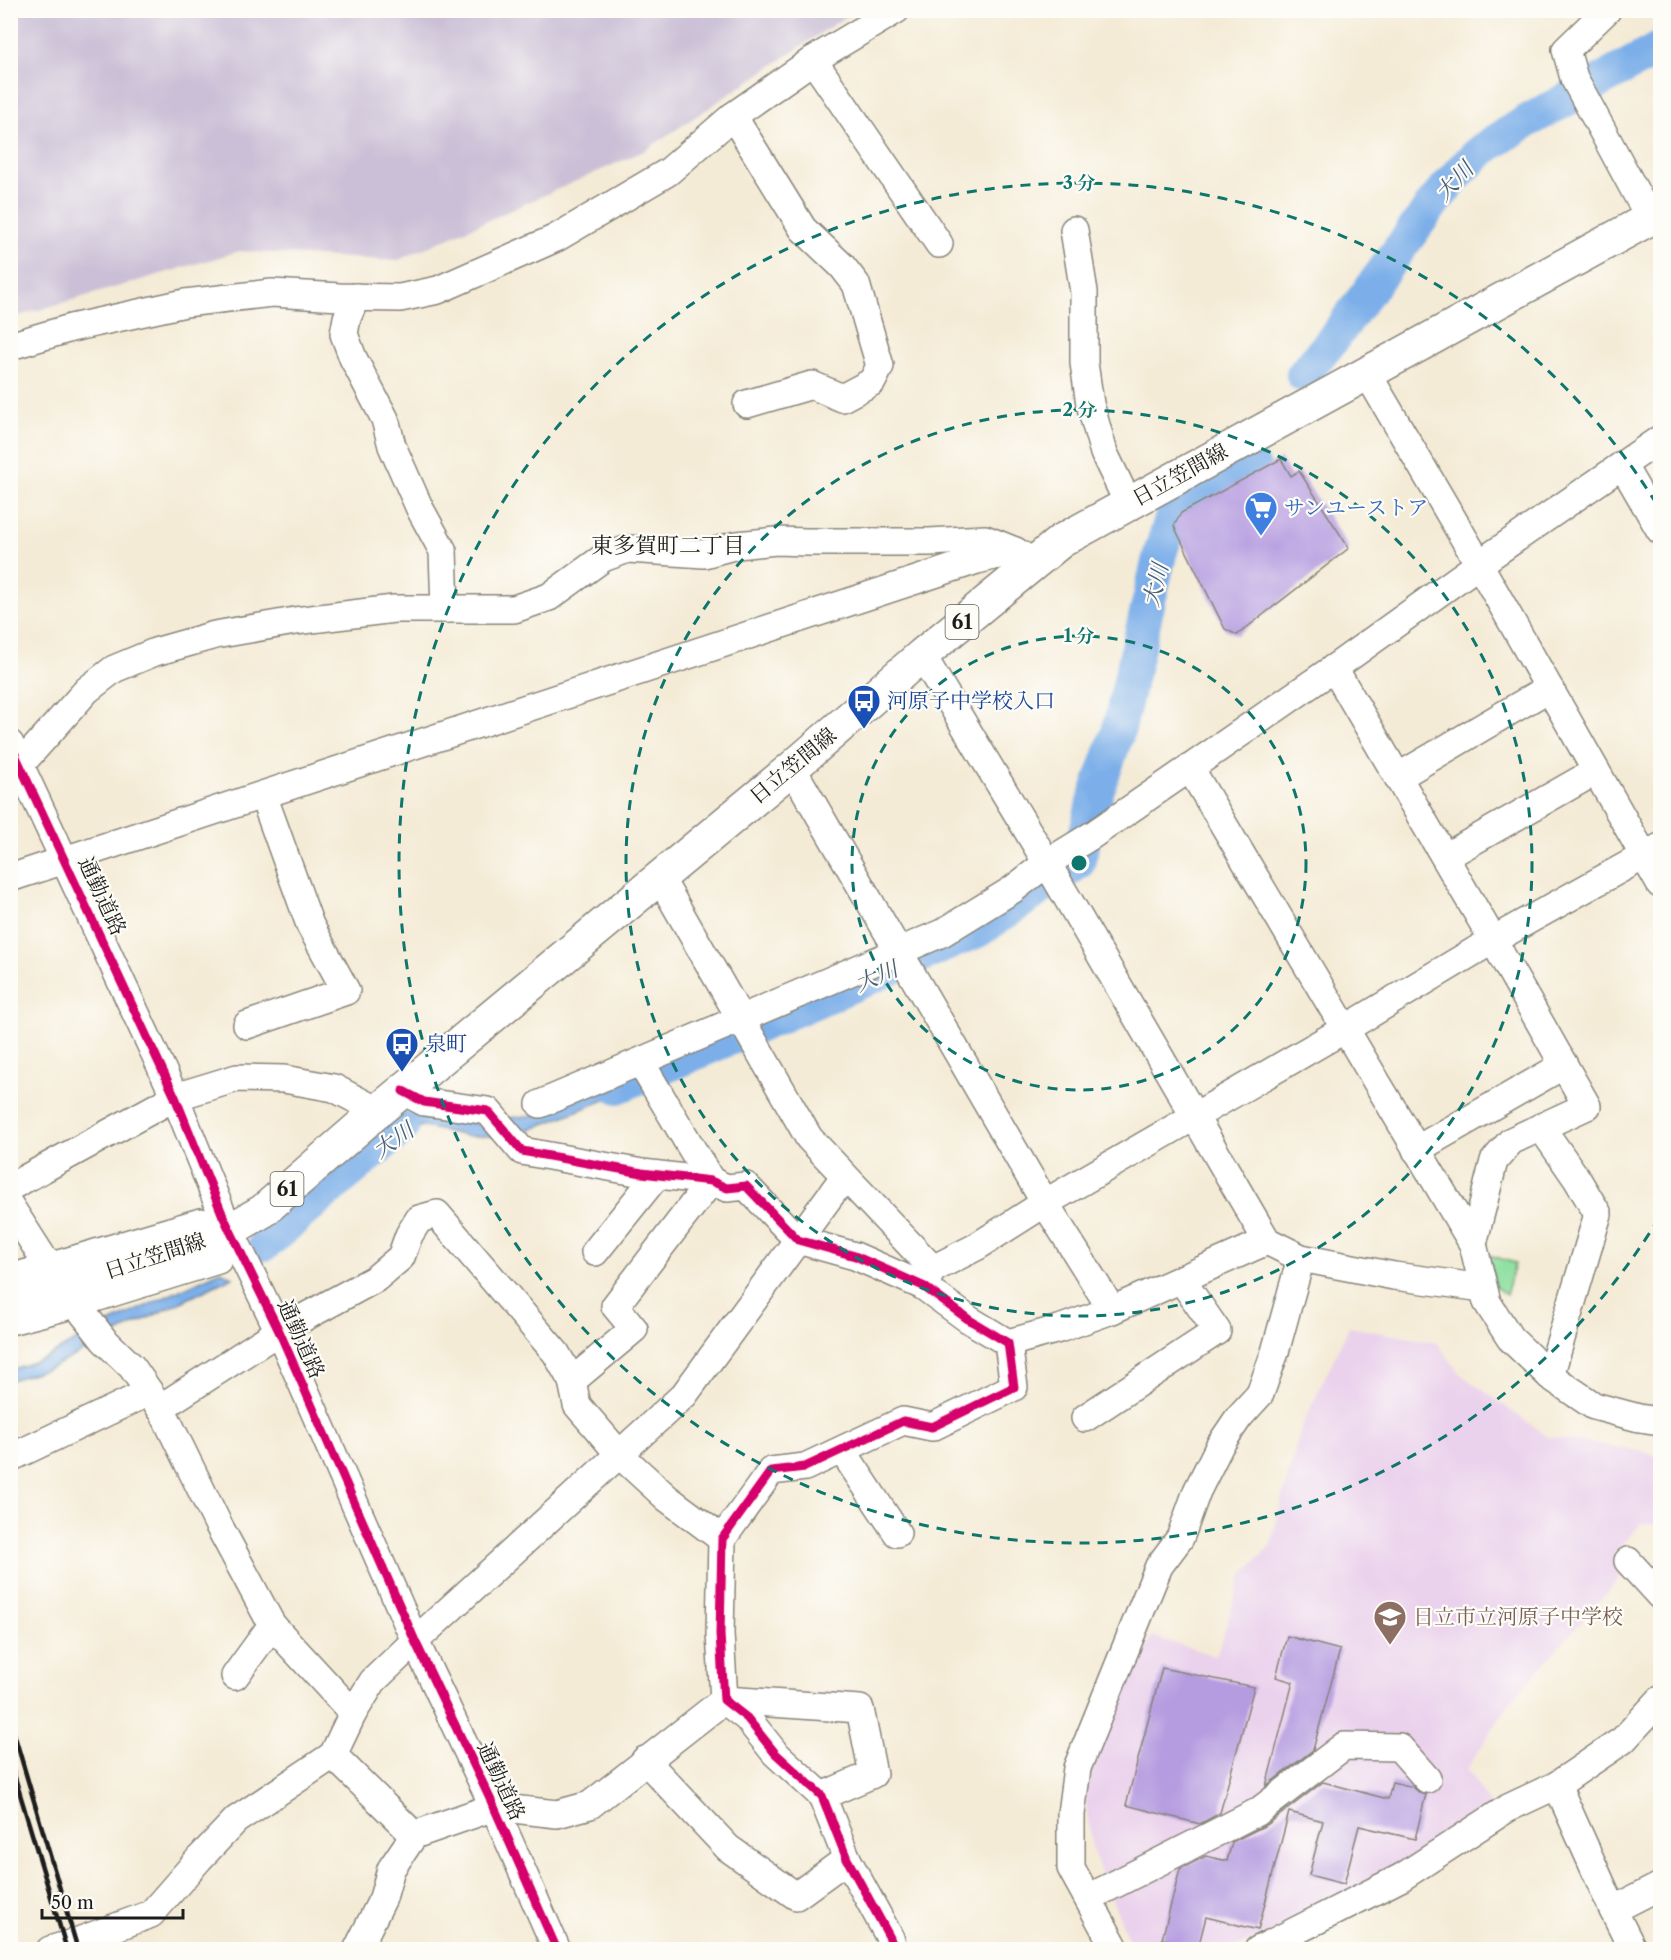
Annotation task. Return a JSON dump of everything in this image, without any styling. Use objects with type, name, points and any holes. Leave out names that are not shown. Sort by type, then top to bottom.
[{"type":"main road","name":"日立笠間線","points":[[10,1299],[183,1248],[230,1230],[263,1210],[378,1111],[792,768],[922,655],[1024,557],[1061,541],[1655,216]]},
{"type":"street","points":[[10,346],[71,328],[185,303],[272,293],[400,298],[438,290],[555,238],[668,172],[733,116],[813,60],[896,10]]},
{"type":"street","points":[[1607,10],[1566,51],[1574,78],[1655,216]]},
{"type":"street","points":[[813,60],[939,244]]},
{"type":"street","points":[[733,116],[803,229],[842,266],[856,284],[880,366],[872,382],[842,398],[812,385],[747,404]]},
{"type":"street","points":[[1074,230],[1084,292],[1084,363],[1090,404],[1104,453],[1128,503]]},
{"type":"street","points":[[356,297],[347,318],[344,334],[353,358],[385,419],[392,446],[420,509],[443,551],[445,609]]},
{"type":"street","points":[[1367,373],[1479,564],[1596,771],[1653,852],[1660,884]]},
{"type":"street","points":[[540,1104],[645,1070],[905,960],[942,933],[1012,890],[1053,874],[1085,839],[1334,668],[1660,439]]},
{"type":"street","points":[[1623,466],[1660,530]]},
{"type":"street","points":[[15,755],[87,690],[114,669],[155,652],[215,635],[295,621],[394,609],[514,609],[549,597],[603,558],[628,549],[705,554],[736,545],[776,541],[929,542],[985,539],[1024,557]]},
{"type":"street","points":[[10,878],[977,560],[1024,557]]},
{"type":"street","points":[[922,655],[1267,1241],[1301,1258],[1394,1276],[1483,1288]]},
{"type":"street","points":[[1334,668],[1587,1106],[1511,1141],[1494,1161],[1473,1244]]},
{"type":"street","points":[[1398,777],[1549,688]]},
{"type":"street","name":"通勤道路","points":[[15,755],[175,1097],[230,1230],[279,1331],[415,1641],[494,1807],[557,1950]]},
{"type":"street","points":[[792,768],[1045,1203],[1112,1310]]},
{"type":"street","points":[[1190,768],[1473,1244],[1487,1302],[1510,1338],[1550,1376],[1594,1406],[1660,1421]]},
{"type":"street","points":[[1445,857],[1596,771]]},
{"type":"street","points":[[247,1024],[346,991],[310,925],[263,795]]},
{"type":"street","points":[[403,1091],[424,1102],[488,1111],[522,1151],[657,1175],[711,1181],[727,1188],[746,1186],[798,1240],[928,1278],[1045,1203],[1345,1029],[1493,940],[1653,852]]},
{"type":"street","points":[[660,878],[809,1138],[928,1278],[968,1319],[1008,1343],[1059,1329],[1112,1310],[1267,1241]]},
{"type":"street","points":[[1416,1150],[1564,1065]]},
{"type":"street","points":[[645,1070],[711,1181]]},
{"type":"street","points":[[10,1187],[175,1097],[237,1078],[284,1079],[334,1088],[378,1111]]},
{"type":"street","points":[[1541,1127],[1598,1214],[1550,1376]]},
{"type":"street","points":[[595,1252],[657,1175]]},
{"type":"street","points":[[51,1950],[151,1914],[198,1859],[236,1820],[333,1755],[352,1713],[373,1681],[684,1395],[844,1177]]},
{"type":"street","points":[[572,1381],[634,1329],[615,1306],[711,1181]]},
{"type":"street","points":[[10,1206],[49,1267]]},
{"type":"street","points":[[10,1458],[155,1400],[375,1279],[401,1257],[409,1235],[419,1219],[437,1214],[556,1353],[572,1381],[577,1405],[620,1455],[667,1498],[722,1539]]},
{"type":"street","points":[[10,1278],[201,1222],[230,1230],[218,1260],[10,1322]]},
{"type":"street","points":[[1115,1949],[1071,1868],[1071,1814],[1077,1768],[1159,1566],[1180,1538],[1197,1491],[1220,1445],[1239,1417],[1260,1394],[1275,1352],[1301,1258]]},
{"type":"street","points":[[1085,1418],[1217,1331],[1181,1279]]},
{"type":"street","points":[[76,1304],[98,1334],[132,1367],[155,1400],[272,1625],[352,1713]]},
{"type":"street","points":[[894,1950],[890,1938],[848,1859],[822,1796],[775,1753],[747,1718],[724,1700],[720,1634],[722,1539],[771,1471],[806,1467],[903,1421],[932,1427],[1014,1387],[1008,1343]]},
{"type":"street","points":[[842,1450],[897,1533]]},
{"type":"street","points":[[1628,1561],[1660,1596]]},
{"type":"street","points":[[236,1676],[272,1625]]},
{"type":"street","points":[[357,1950],[383,1898],[392,1869],[414,1835],[494,1807],[557,1814],[590,1806],[645,1760],[724,1700],[860,1708],[873,1774],[822,1796]]},
{"type":"street","points":[[1258,1950],[1402,1877],[1508,1808],[1557,1785],[1623,1740],[1660,1700]]},
{"type":"street","points":[[1088,1898],[1259,1811],[1344,1746],[1399,1747],[1427,1779]]},
{"type":"street","points":[[333,1755],[414,1835]]},
{"type":"street","points":[[645,1760],[728,1848],[796,1896],[848,1859]]},
{"type":"street","points":[[1557,1785],[1633,1950]]},
{"type":"street","points":[[1613,1910],[1660,1886]]},
{"type":"shaded area","points":[[11,10],[854,11],[644,151],[396,261],[240,251],[11,318]]},
{"type":"shaded area","name":"日立市立河原子中学校","points":[[1349,1327],[1438,1343],[1459,1373],[1548,1437],[1642,1451],[1660,1457],[1660,1525],[1642,1523],[1614,1553],[1625,1572],[1508,1705],[1467,1769],[1494,1811],[1314,1913],[1232,1949],[1132,1949],[1093,1852],[1083,1784],[1152,1636],[1216,1656],[1243,1574],[1270,1547],[1301,1428]]},
{"type":"green space","points":[[1489,1255],[1515,1263],[1506,1295],[1495,1286]]},
{"type":"water","points":[[638,1073],[645,1084],[532,1129],[517,1131],[508,1118],[530,1116]]},
{"type":"water","points":[[414,1112],[470,1123],[488,1123],[499,1136],[466,1136],[421,1126],[407,1134],[371,1163],[363,1155]]},
{"type":"water","points":[[355,1161],[363,1171],[270,1250],[263,1240]]},
{"type":"water","points":[[221,1271],[233,1277],[109,1337],[101,1327]]},
{"type":"water","points":[[88,1334],[97,1344],[53,1367],[11,1380],[10,1370],[45,1358]]},
{"type":"building","name":"サンユーストア","points":[[1281,459],[1291,476],[1299,471],[1349,548],[1237,635],[1225,629],[1174,526],[1181,513]]},
{"type":"building","points":[[1287,1636],[1340,1650],[1313,1750],[1266,1786],[1293,1682],[1276,1677]]},
{"type":"building","points":[[1162,1668],[1254,1687],[1220,1813],[1200,1824],[1126,1805]]},
{"type":"building","points":[[1323,1782],[1388,1799],[1392,1782],[1413,1787],[1421,1794],[1426,1794],[1415,1839],[1359,1826],[1344,1884],[1309,1875],[1323,1821],[1289,1812],[1258,1930],[1206,1917],[1198,1948],[1162,1939],[1180,1869],[1206,1856],[1227,1861],[1232,1842],[1268,1824]]},
{"type":"waterway","name":"大川","points":[[1303,375],[1334,338],[1434,202],[1461,170],[1483,149],[1524,123],[1660,48]]},
{"type":"waterway","name":"大川","points":[[618,1087],[978,931],[1078,863],[1094,800],[1118,732],[1160,554],[1173,513],[1254,468]]},
{"type":"waterway","name":"大川","points":[[265,1244],[402,1128]]},
{"type":"railway","points":[[10,1720],[78,1950]]},
{"type":"railway","points":[[10,1761],[67,1950]]},
{"type":"cycle path","points":[[10,744],[175,1097],[223,1216],[279,1331],[415,1641],[494,1807],[557,1950]]},
{"type":"cycle path","points":[[403,1091],[424,1102],[488,1111],[522,1151],[642,1173],[711,1181],[727,1188],[746,1186],[798,1240],[855,1256],[923,1286],[968,1319],[1008,1343],[1014,1387],[932,1427],[903,1421],[805,1467],[771,1471],[722,1539],[720,1634],[724,1700],[747,1718],[775,1753],[822,1796],[847,1859],[890,1938],[894,1950]]},
{"type":"place","name":"サンユーストア","points":[[1261,537]]},
{"type":"place","name":"河原子中学校入口","points":[[864,730]]},
{"type":"place","name":"泉町","points":[[402,1073]]},
{"type":"place","name":"日立市立河原子中学校","points":[[1390,1646]]},
{"type":"district","name":"東多賀町二丁目","points":[[668,545]]}]
